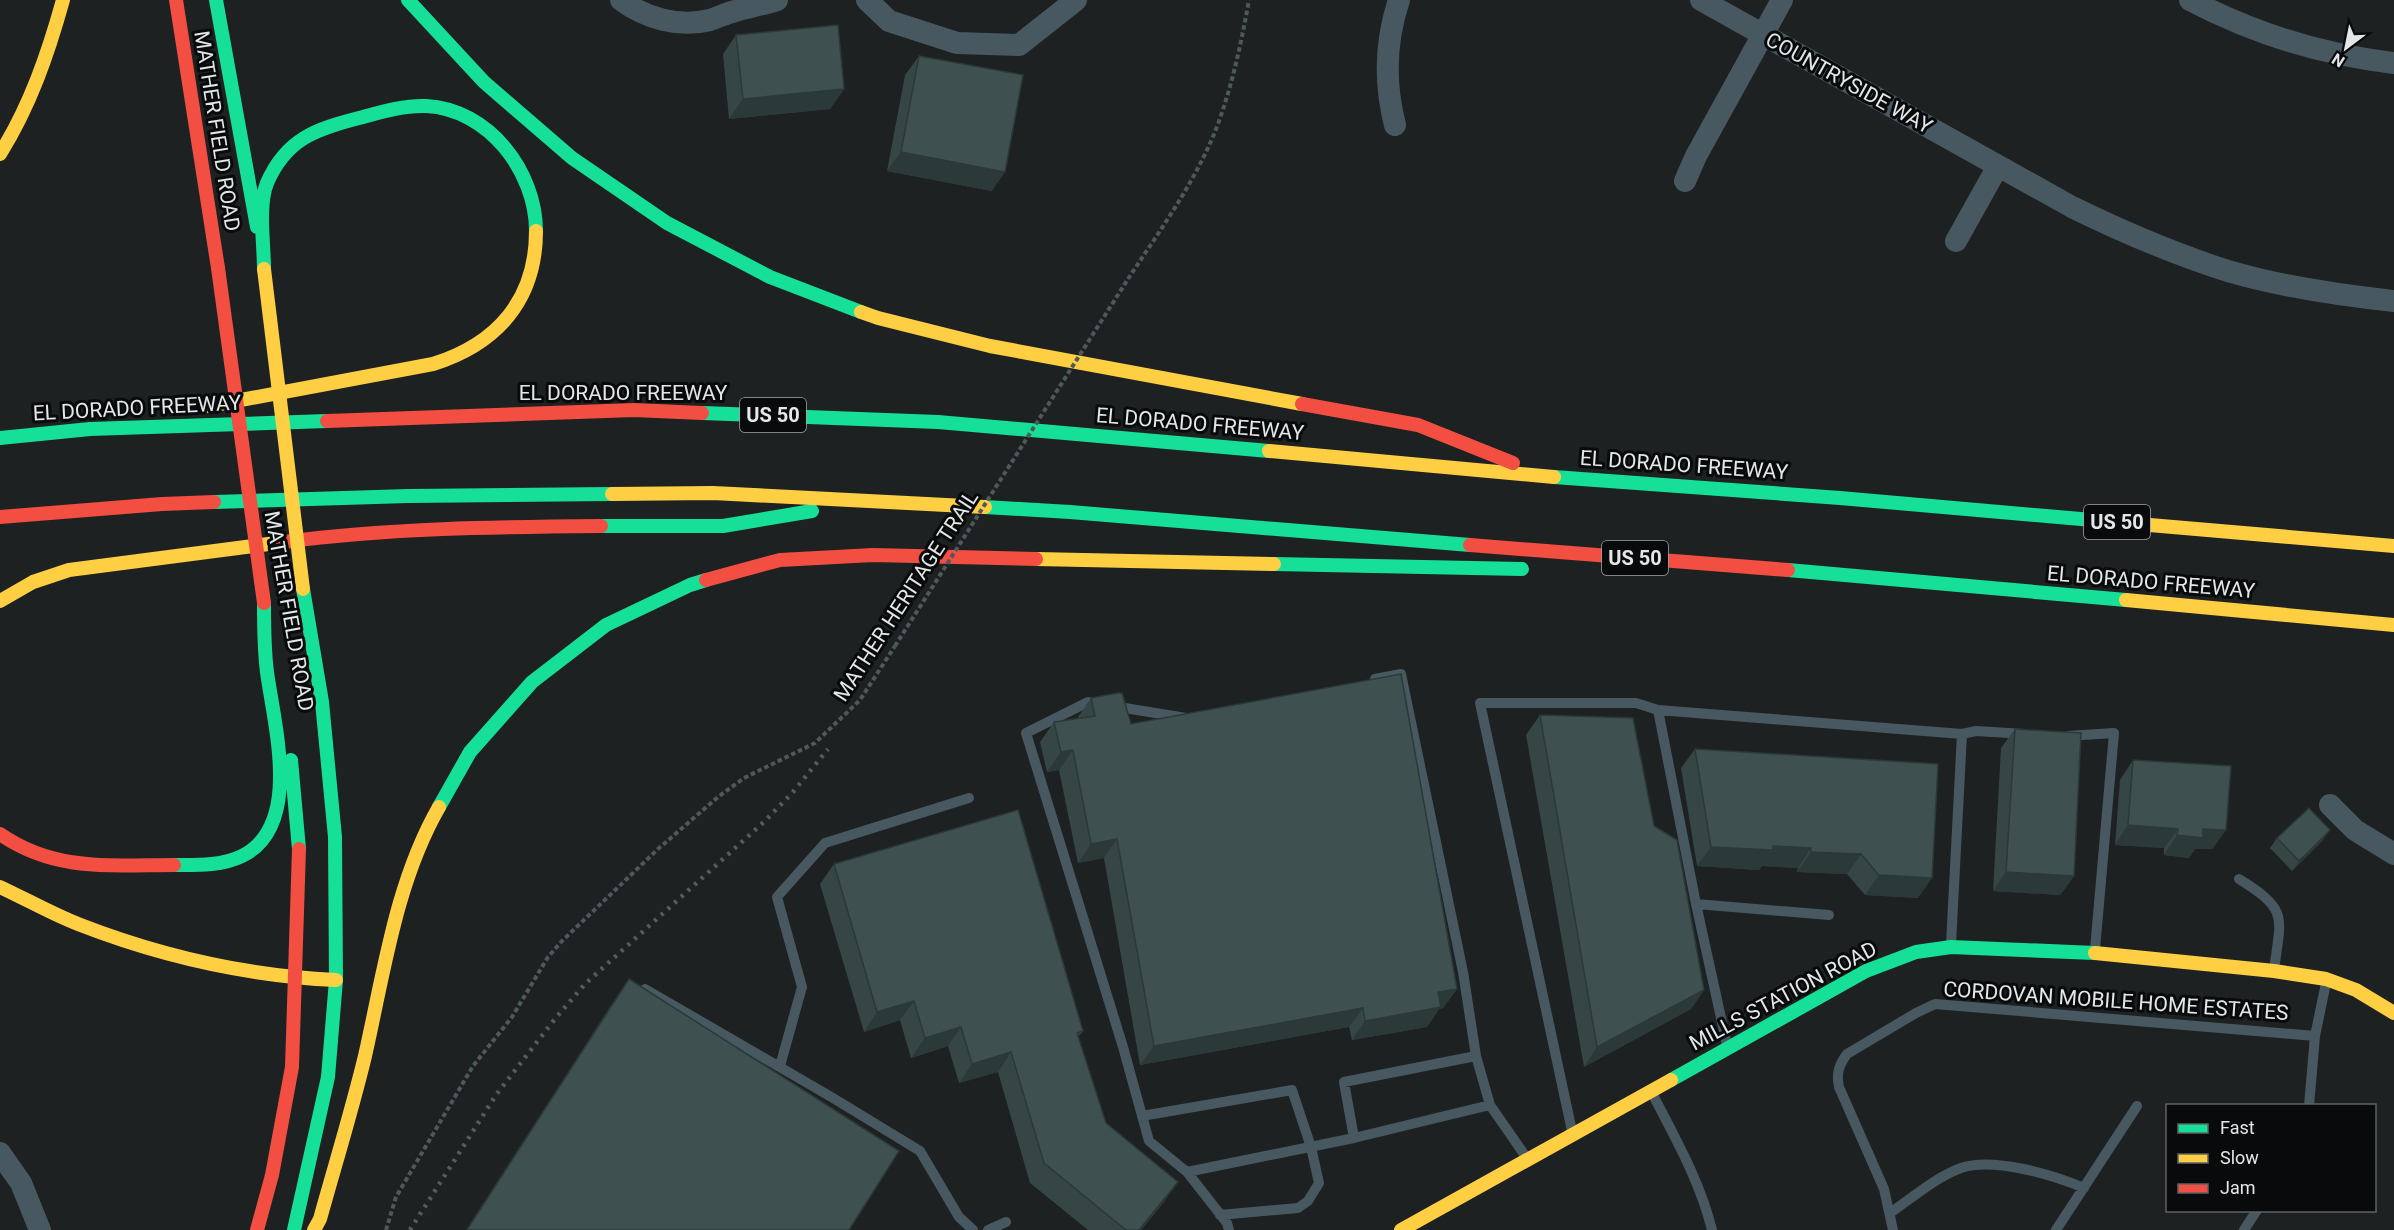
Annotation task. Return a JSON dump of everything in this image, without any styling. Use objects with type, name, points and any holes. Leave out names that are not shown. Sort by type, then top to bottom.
[{"type":"main road","points":[[0,154],[12,136],[51,48],[63,0]]},
{"type":"main road","name":"MATHER FIELD ROAD","points":[[176,0],[218,268],[264,603],[286,715],[299,849],[292,1066],[272,1175],[257,1230]]},
{"type":"main road","name":"MATHER FIELD ROAD","points":[[216,0],[264,269],[303,589],[322,702],[334,826],[336,980],[328,1077],[294,1230]]},
{"type":"main road","points":[[408,0],[484,82],[572,158],[667,223],[770,276],[878,318],[990,346],[1418,425],[1545,476]]},
{"type":"main road","points":[[90,429],[433,364],[479,345],[514,310],[524,293],[538,246],[537,216],[533,196],[521,169],[510,153],[480,125],[462,115],[431,106],[409,106],[333,124],[296,141],[279,158],[265,189],[264,269]]},
{"type":"main road","name":"EL DORADO FREEWAY","points":[[0,438],[90,429],[634,410],[938,422],[1545,476],[1840,498],[2394,546]]},
{"type":"main road","name":"EL DORADO FREEWAY","points":[[0,517],[162,504],[408,496],[713,493],[876,500],[1094,514],[1869,577],[2394,625]]},
{"type":"main road","points":[[0,601],[13,591],[38,579],[69,570],[345,534],[465,527],[723,526],[876,500]]},
{"type":"main road","points":[[314,1230],[320,1219],[364,1058],[394,921],[424,833],[470,752],[532,682],[606,626],[690,585],[780,561],[873,555],[1536,570]]},
{"type":"main road","points":[[1631,572],[1869,577]]},
{"type":"main road","points":[[0,834],[34,854],[56,861],[88,866],[210,863],[241,857],[259,847],[270,832],[277,812],[280,781],[265,652],[264,603]]},
{"type":"main road","points":[[0,887],[77,924],[176,957],[296,978],[336,980]]},
{"type":"main road","name":"MILLS STATION ROAD","points":[[1401,1230],[1866,971],[1916,952],[1951,947],[2095,953],[2274,971],[2326,979],[2355,990],[2394,1012]]},
{"type":"street","points":[[621,0],[648,16],[672,22],[709,21],[734,11],[777,0]]},
{"type":"street","points":[[867,0],[890,21],[957,43],[1019,45],[1076,0]]},
{"type":"street","points":[[1395,125],[1389,101],[1387,54],[1399,0]]},
{"type":"street","name":"COUNTRYSIDE WAY","points":[[1701,0],[2072,207],[2123,232],[2176,254],[2229,271],[2284,285],[2340,295],[2394,301]]},
{"type":"street","points":[[1685,181],[1696,156],[1782,0]]},
{"type":"street","points":[[2190,0],[2249,27],[2308,47],[2394,63]]},
{"type":"street","points":[[1956,241],[1998,166]]},
{"type":"street","points":[[2330,805],[2355,830],[2394,854]]},
{"type":"street","points":[[0,1153],[21,1183],[40,1230]]},
{"type":"lane","points":[[1368,681],[1401,674],[1463,972],[1476,1056],[1490,1105],[1527,1159]]},
{"type":"lane","points":[[1199,716],[1187,718],[1088,702],[1026,733],[1123,1047],[1149,1141],[1187,1173],[1227,1223],[1229,1230]]},
{"type":"lane","points":[[1573,1135],[1480,703],[1636,703],[1658,710],[1962,734],[1976,731],[2046,735],[2114,733],[2095,953]]},
{"type":"lane","points":[[1658,710],[1696,904],[1728,1048]]},
{"type":"lane","points":[[1951,947],[1962,734]]},
{"type":"lane","points":[[780,1066],[801,987],[777,897],[825,843],[969,798]]},
{"type":"lane","points":[[2239,879],[2266,896],[2281,919],[2274,971]]},
{"type":"lane","points":[[1696,904],[1829,915]]},
{"type":"lane","name":"CORDOVAN MOBILE HOME ESTATES","points":[[2309,1104],[2315,1036],[2326,979]]},
{"type":"lane","points":[[645,989],[780,1066],[920,1151],[958,1217],[974,1230]]},
{"type":"lane","name":"CORDOVAN MOBILE HOME ESTATES","points":[[1893,1230],[1884,1189],[1839,1087],[1837,1076],[1846,1054],[1935,1004],[2315,1036]]},
{"type":"lane","points":[[1354,1138],[1344,1083],[1476,1056]]},
{"type":"lane","points":[[1142,1116],[1292,1090],[1311,1147],[1318,1183],[1308,1201],[1298,1208],[1220,1215]]},
{"type":"lane","points":[[1651,1092],[1691,1170],[1707,1209],[1712,1230]]},
{"type":"lane","points":[[1187,1173],[1354,1138],[1490,1105]]},
{"type":"lane","points":[[2056,1230],[2137,1106]]},
{"type":"lane","points":[[1890,1213],[1950,1173],[1976,1166],[2031,1170],[2084,1188]]},
{"type":"lane","points":[[2244,1230],[2256,1212]]},
{"type":"lane","points":[[988,1230],[1006,1222]]},
{"type":"path","name":"MATHER HERITAGE TRAIL","points":[[386,1230],[396,1197],[473,1066],[512,1017],[548,957],[562,940],[658,849],[718,797],[744,778],[814,743],[860,700],[1193,176],[1217,126],[1238,65],[1248,0]]},
{"type":"building","points":[[838,25],[844,89],[743,99],[736,35]]},
{"type":"building","points":[[919,56],[1023,75],[1005,172],[901,152]]},
{"type":"building","points":[[1401,674],[1457,989],[1438,992],[1441,1007],[1365,1021],[1363,1008],[1154,1046],[1117,839],[1091,844],[1073,750],[1061,752],[1054,722],[1095,716],[1091,698],[1118,693],[1122,693],[1131,724]]},
{"type":"building","points":[[1540,715],[1633,718],[1654,826],[1677,840],[1704,990],[1597,1047]]},
{"type":"building","points":[[2015,729],[2081,733],[2074,876],[2006,872]]},
{"type":"building","points":[[1695,749],[1938,764],[1932,878],[1879,875],[1861,854],[1811,852],[1811,848],[1773,846],[1773,850],[1711,847]]},
{"type":"building","points":[[2133,760],[2231,766],[2226,830],[2203,829],[2203,838],[2177,835],[2178,829],[2128,825]]},
{"type":"building","points":[[2309,808],[2330,830],[2299,861],[2277,838]]},
{"type":"building","points":[[1018,810],[1083,1031],[1077,1033],[1106,1123],[1178,1182],[1139,1230],[1126,1230],[1044,1163],[1011,1052],[972,1064],[961,1027],[925,1038],[914,1001],[877,1012],[834,864]]},
{"type":"building","points":[[629,979],[899,1151],[849,1230],[467,1230]]},
{"type":"railway","points":[[410,1230],[496,1095],[585,984],[765,821],[793,792],[828,749]]},
{"type":"traffic: fast","points":[[216,0],[257,227]]},
{"type":"traffic: fast","points":[[408,0],[484,82],[572,158],[667,223],[770,277],[861,312]]},
{"type":"traffic: fast","points":[[264,269],[262,214],[264,192],[283,156],[293,146],[316,132],[343,122],[401,108],[426,106],[449,110],[470,118],[488,131],[505,148],[518,166],[528,187],[534,209],[536,231]]},
{"type":"traffic: fast","points":[[702,413],[938,422],[1269,451]]},
{"type":"traffic: fast","points":[[0,438],[90,429],[327,421]]},
{"type":"traffic: fast","points":[[1554,477],[1840,498],[2138,524]]},
{"type":"traffic: fast","points":[[214,502],[408,496],[612,494]]},
{"type":"traffic: fast","points":[[985,507],[1470,545]]},
{"type":"traffic: fast","points":[[601,526],[723,526],[812,511]]},
{"type":"traffic: fast","points":[[1274,564],[1522,569]]},
{"type":"traffic: fast","points":[[1788,570],[2126,600]]},
{"type":"traffic: fast","points":[[439,807],[470,752],[532,682],[606,625],[690,585],[706,580]]},
{"type":"traffic: fast","points":[[294,1230],[328,1077],[336,980],[335,837],[322,702],[303,589]]},
{"type":"traffic: fast","points":[[174,865],[217,863],[242,856],[261,842],[273,822],[279,799],[280,773],[266,663],[264,603]]},
{"type":"traffic: fast","points":[[291,760],[299,849]]},
{"type":"traffic: fast","points":[[1671,1080],[1866,971],[1916,952],[1951,947],[2095,953]]},
{"type":"traffic: slow","points":[[0,154],[11,136],[37,79],[63,0]]},
{"type":"traffic: slow","points":[[209,406],[433,364],[456,355],[494,331],[509,316],[529,278],[536,231]]},
{"type":"traffic: slow","points":[[264,269],[303,589]]},
{"type":"traffic: slow","points":[[861,312],[990,346],[1302,404]]},
{"type":"traffic: slow","points":[[1269,451],[1554,477]]},
{"type":"traffic: slow","points":[[612,494],[713,493],[985,507]]},
{"type":"traffic: slow","points":[[2138,524],[2394,546]]},
{"type":"traffic: slow","points":[[0,601],[33,582],[69,570],[284,542]]},
{"type":"traffic: slow","points":[[1036,559],[1274,564]]},
{"type":"traffic: slow","points":[[2126,600],[2394,625]]},
{"type":"traffic: slow","points":[[314,1230],[320,1219],[355,1097],[385,960],[402,897],[424,836],[439,807]]},
{"type":"traffic: slow","points":[[0,887],[78,924],[172,955],[237,969],[336,980]]},
{"type":"traffic: slow","points":[[2095,953],[2274,971],[2326,979],[2356,990],[2394,1013]]},
{"type":"traffic: slow","points":[[1401,1230],[1671,1080]]},
{"type":"traffic: jam","points":[[176,0],[218,268]]},
{"type":"traffic: jam","points":[[218,268],[264,603]]},
{"type":"traffic: jam","points":[[1302,404],[1418,425],[1513,463]]},
{"type":"traffic: jam","points":[[327,421],[634,410],[702,413]]},
{"type":"traffic: jam","points":[[0,517],[214,502]]},
{"type":"traffic: jam","points":[[284,542],[403,531],[601,526]]},
{"type":"traffic: jam","points":[[1470,545],[1788,570]]},
{"type":"traffic: jam","points":[[706,580],[780,560],[873,555],[1036,559]]},
{"type":"traffic: jam","points":[[0,834],[41,855],[62,861],[105,865],[174,865]]},
{"type":"traffic: jam","points":[[257,1230],[272,1175],[292,1067],[299,849]]}]
